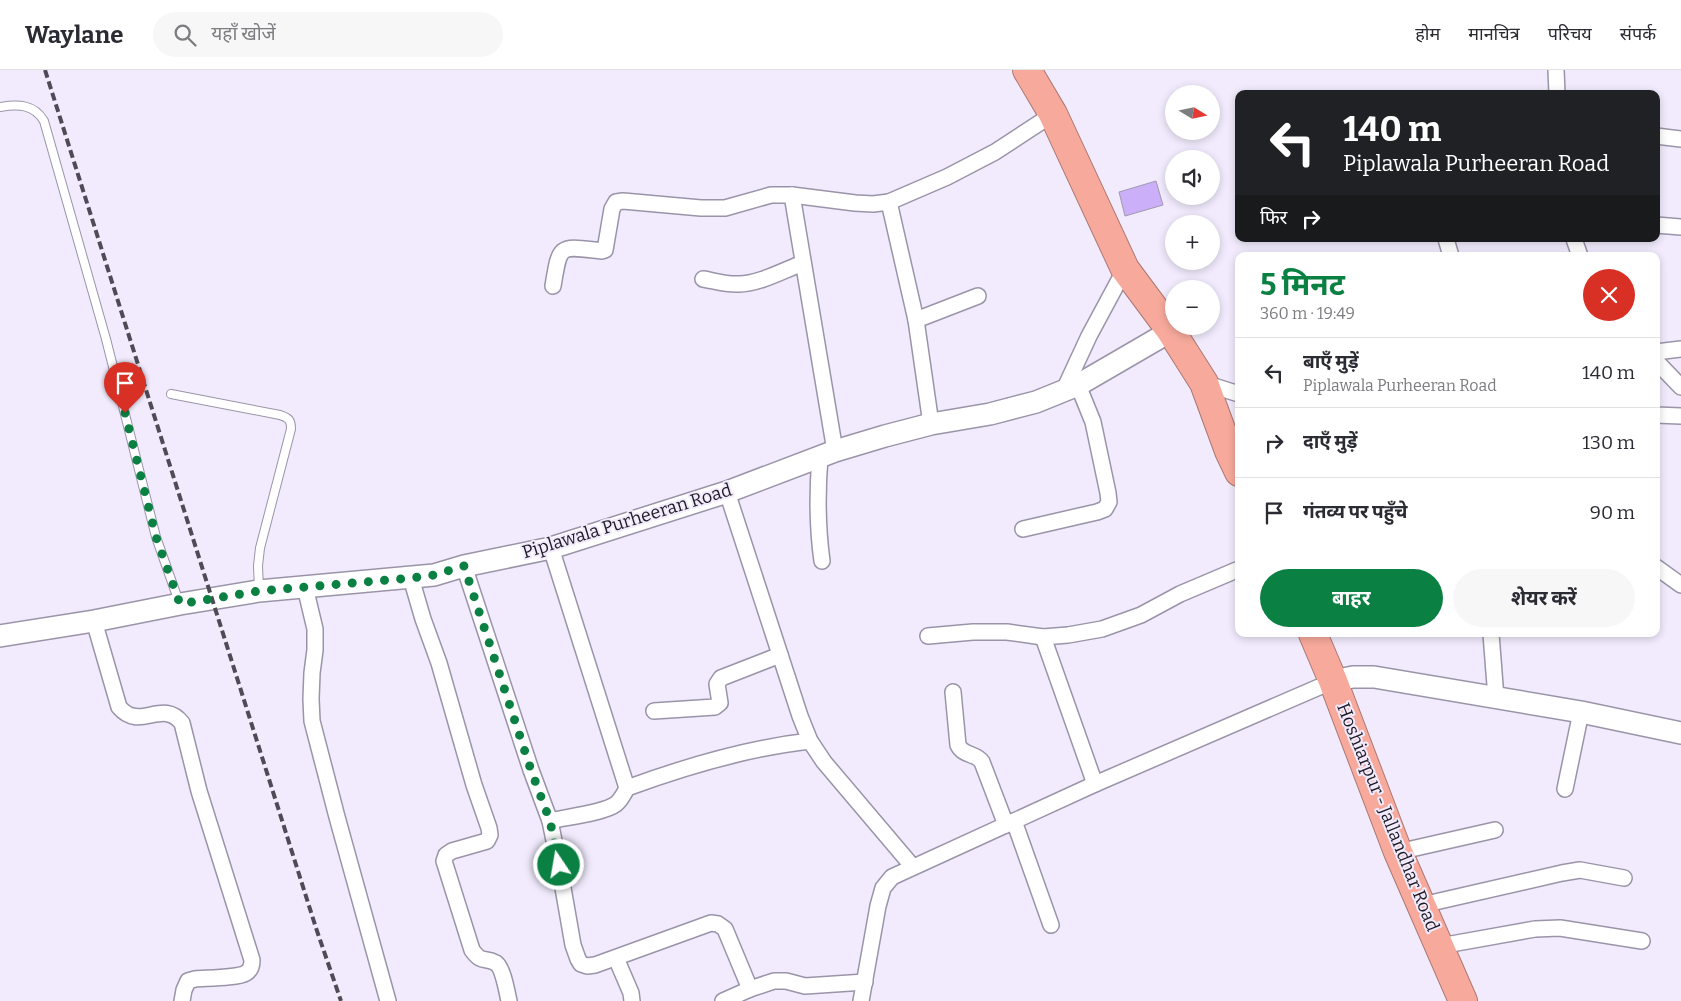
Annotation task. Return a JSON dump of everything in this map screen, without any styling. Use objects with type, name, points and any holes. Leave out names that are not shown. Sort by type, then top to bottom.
[{"type":"highway","points":[[1027,70],[1053,114],[1126,269],[1165,322]]},
{"type":"highway","points":[[1174,335],[1204,383],[1235,463]]},
{"type":"highway","name":"Hoshiarpur - Jallandhar Road","points":[[1314,637],[1333,680],[1398,852],[1463,1001]]},
{"type":"street","points":[[1556,70],[1557,90]]},
{"type":"street","points":[[553,286],[558,258],[565,249],[606,250],[612,209],[616,202],[725,208],[770,195],[792,194],[855,203],[873,204],[889,202],[947,177],[995,152],[1053,114]]},
{"type":"street","points":[[1660,136],[1681,139]]},
{"type":"street","points":[[792,194],[828,454],[817,510],[822,561]]},
{"type":"street","points":[[889,202],[916,320],[931,424]]},
{"type":"street","points":[[1660,225],[1681,227]]},
{"type":"street","points":[[703,279],[726,284],[754,282],[803,263]]},
{"type":"street","points":[[1023,529],[1098,512],[1106,508],[1109,502],[1093,422],[1071,388],[1088,336],[1126,269]]},
{"type":"street","points":[[916,320],[978,296]]},
{"type":"street","name":"Piplawala Purheeran Road","points":[[0,636],[259,591],[434,575],[464,566],[551,548],[727,492],[828,454],[885,436],[931,424],[990,414],[1036,402],[1071,388],[1165,333]]},
{"type":"street","points":[[1660,351],[1681,347]]},
{"type":"street","points":[[1660,365],[1681,387]]},
{"type":"street","points":[[1204,383],[1235,393]]},
{"type":"street","points":[[1660,415],[1681,416]]},
{"type":"street","points":[[727,492],[800,716],[810,741],[824,762],[913,867]]},
{"type":"street","points":[[550,821],[615,805],[622,798],[627,788],[551,548]]},
{"type":"street","points":[[464,566],[531,770],[550,821],[573,945],[581,964],[587,966],[595,965],[711,923],[718,924],[725,928],[750,989]]},
{"type":"street","points":[[1660,570],[1681,585]]},
{"type":"street","points":[[928,636],[973,632],[1007,632],[1043,637],[1102,629],[1141,615],[1180,594],[1235,572]]},
{"type":"street","points":[[411,578],[439,663],[490,835],[487,841],[446,854],[444,861],[472,950],[483,961],[492,961],[498,964],[509,1001]]},
{"type":"street","points":[[305,587],[315,629],[311,699],[312,721],[388,1001]]},
{"type":"street","points":[[94,621],[119,707],[125,714],[143,717],[170,713],[177,716],[182,722],[199,791],[252,960],[252,967],[248,973],[188,981],[182,1001]]},
{"type":"street","points":[[1043,637],[1095,784]]},
{"type":"street","points":[[1491,637],[1496,698]]},
{"type":"street","points":[[654,711],[715,707],[720,703],[717,684],[721,678],[780,654]]},
{"type":"street","points":[[861,1001],[878,906],[883,888],[892,877],[1095,784],[1333,680],[1352,677],[1374,677],[1581,712],[1681,733]]},
{"type":"street","points":[[953,692],[958,745],[966,754],[980,758],[1010,823],[1051,924]]},
{"type":"street","points":[[1565,789],[1581,712]]},
{"type":"street","points":[[627,788],[704,762],[771,746],[810,741]]},
{"type":"street","points":[[1398,852],[1495,830]]},
{"type":"street","points":[[1422,905],[1580,870],[1624,878]]},
{"type":"street","points":[[1440,946],[1521,931],[1560,928],[1642,941]]},
{"type":"street","points":[[616,958],[631,993],[632,1001]]},
{"type":"street","points":[[723,1001],[750,989],[780,980],[805,986],[865,982]]},
{"type":"lane","points":[[0,107],[21,106],[31,108],[38,112],[44,121],[111,358],[156,537],[180,604]]},
{"type":"lane","points":[[171,394],[280,415],[288,418],[291,422],[291,430],[260,548],[258,566],[259,591]]},
{"type":"building","points":[[1156,181],[1163,205],[1125,216],[1119,192]]},
{"type":"railway","points":[[45,70],[316,928],[341,1001]]},
{"type":"route","points":[[125,413],[156,537],[180,604],[259,591],[434,575],[464,566],[531,770],[550,821],[559,865]]}]
